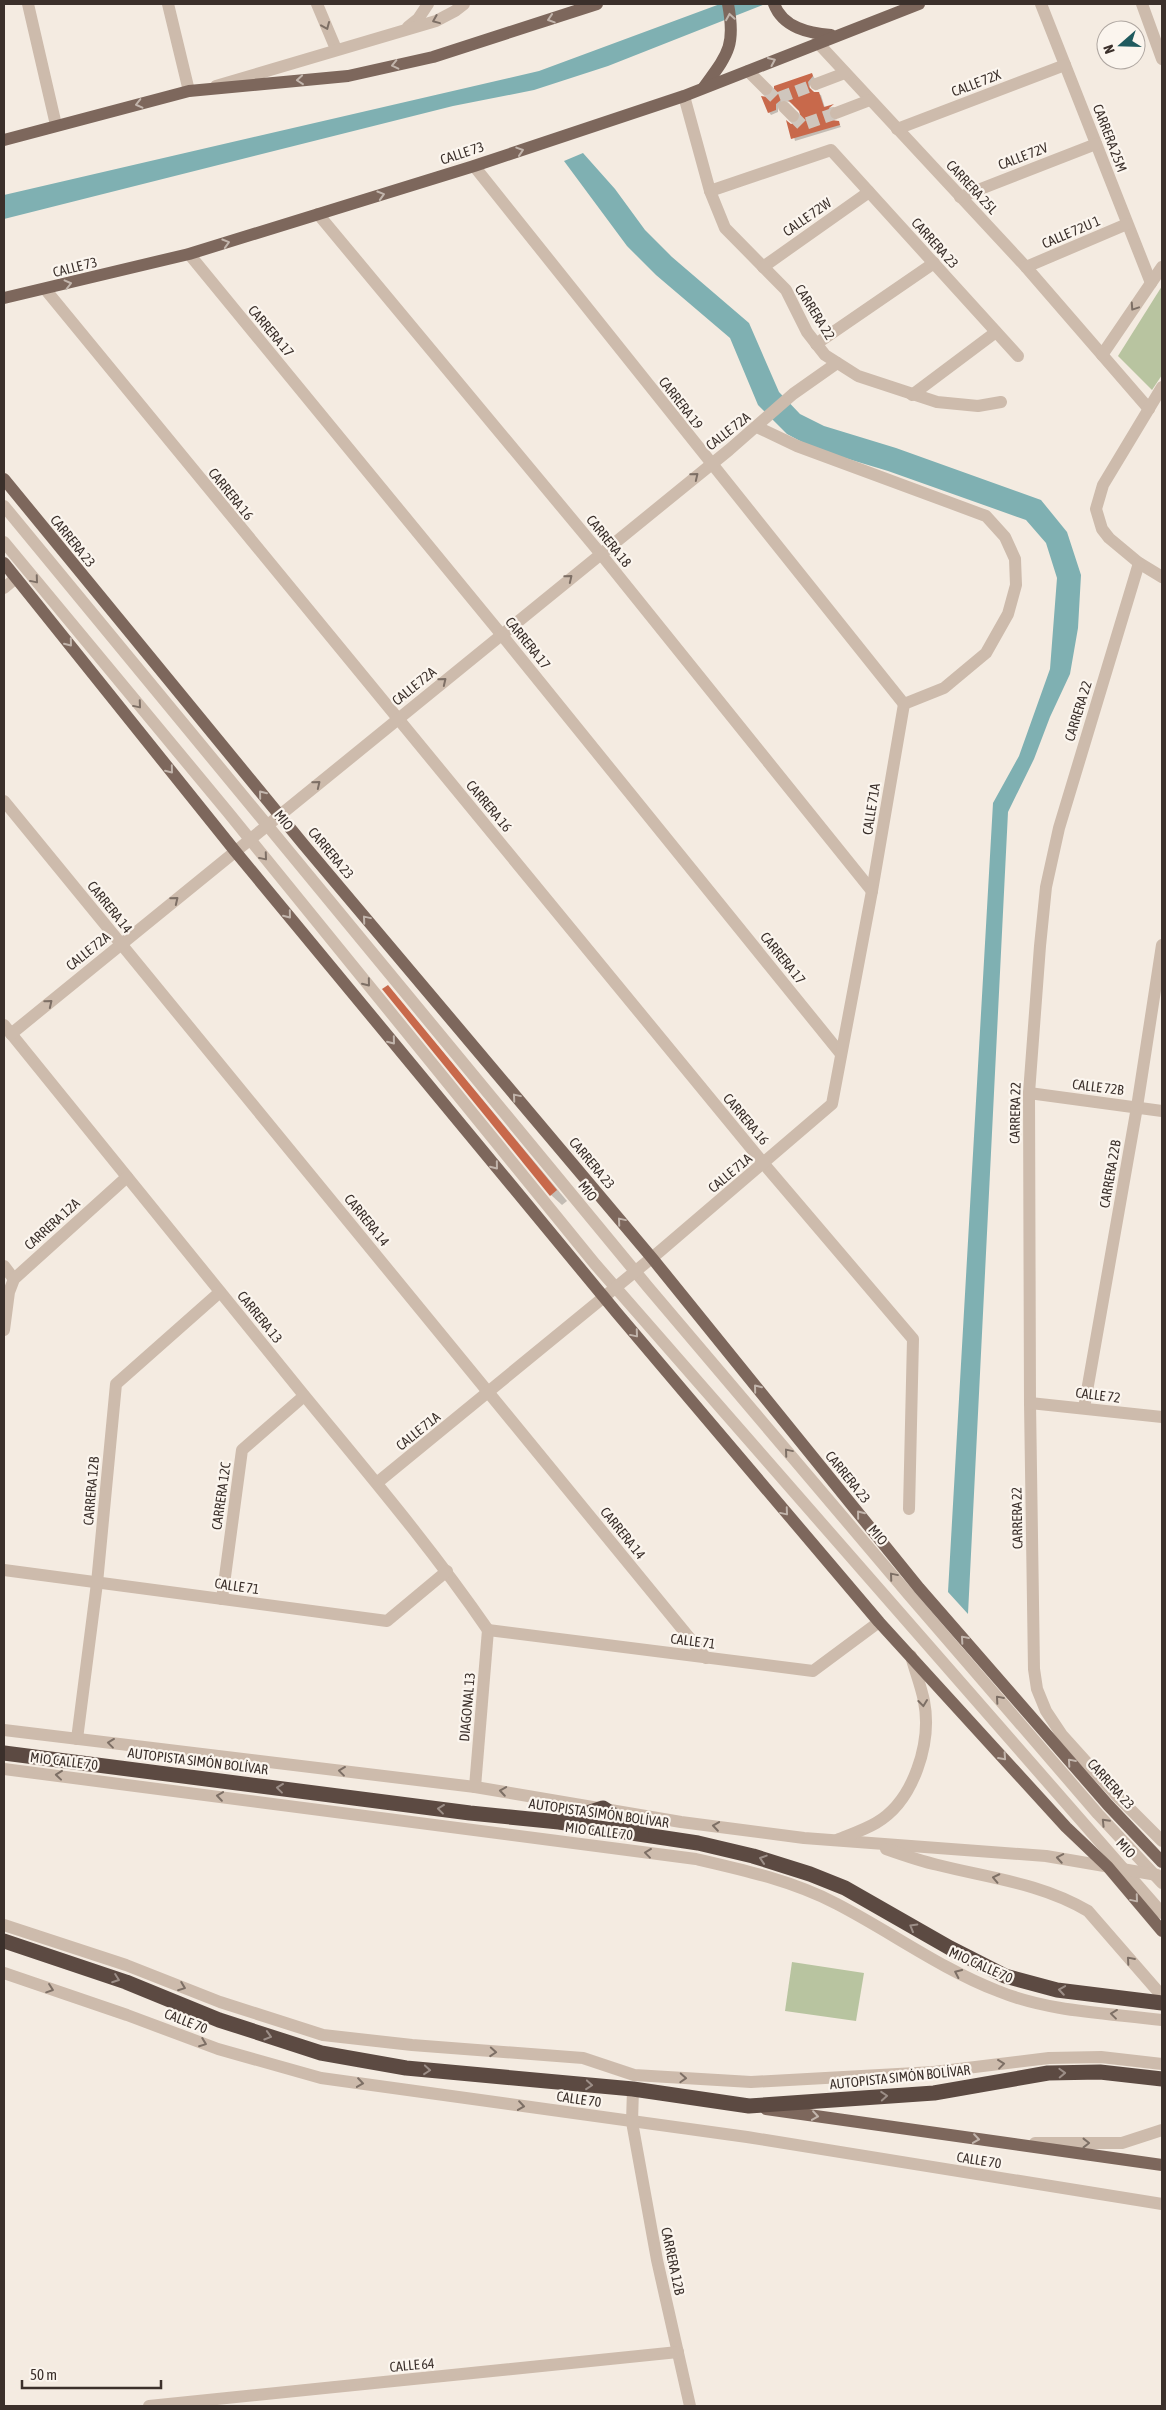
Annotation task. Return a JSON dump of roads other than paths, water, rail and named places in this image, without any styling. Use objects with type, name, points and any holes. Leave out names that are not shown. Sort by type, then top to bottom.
[{"type":"highway","name":"AUTOPISTA SIMÓN BOLÍVAR","points":[[4,1753],[470,1813],[559,1822],[698,1843],[753,1856],[810,1874],[845,1888],[950,1948],[1005,1976],[1057,1990],[1162,2003]]},
{"type":"highway","points":[[559,1822],[603,1808],[645,1836]]},
{"type":"highway","name":"AUTOPISTA SIMÓN BOLÍVAR","points":[[4,1941],[126,1982],[219,2020],[322,2053],[406,2068],[634,2089],[750,2106],[934,2093],[1048,2073],[1100,2072],[1162,2079]]},
{"type":"main road","points":[[4,140],[196,90],[348,76],[433,57],[597,4]]},
{"type":"main road","points":[[704,87],[722,63],[731,46],[732,33],[728,4]]},
{"type":"main road","points":[[774,4],[788,23],[813,38]]},
{"type":"main road","name":"CALLE 73","points":[[4,298],[189,254],[474,166],[684,96],[748,71],[813,38],[836,35],[919,4]]},
{"type":"main road","name":"CARRERA 23","points":[[4,478],[280,815],[652,1258],[919,1588],[1108,1805],[1162,1862]]},
{"type":"main road","points":[[4,562],[235,851],[603,1297],[879,1622],[1066,1827],[1108,1867],[1162,1931]]},
{"type":"main road","points":[[750,2106],[1162,2165]]},
{"type":"street","points":[[28,4],[56,126]]},
{"type":"street","points":[[168,4],[196,90],[436,21],[464,4]]},
{"type":"street","points":[[317,4],[336,49]]},
{"type":"street","points":[[406,29],[418,18],[428,4]]},
{"type":"street","name":"CARRERA 25M","points":[[1042,4],[1151,283]]},
{"type":"street","points":[[1142,4],[1162,59]]},
{"type":"street","name":"CARRERA 25L","points":[[813,38],[1026,267],[1150,409]]},
{"type":"street","name":"CALLE 72X","points":[[898,129],[1066,65]]},
{"type":"street","points":[[748,71],[766,89]]},
{"type":"street","points":[[816,84],[845,73]]},
{"type":"street","name":"CARRERA 22","points":[[684,96],[710,191],[724,228],[786,290],[807,332],[825,355],[858,376],[912,395],[958,405],[978,406],[1002,402]]},
{"type":"street","points":[[836,113],[870,100]]},
{"type":"street","points":[[784,107],[793,116]]},
{"type":"street","name":"CALLE 72V","points":[[960,197],[1096,144]]},
{"type":"street","name":"CARRERA 23","points":[[710,191],[831,150],[1018,356]]},
{"type":"street","name":"CARRERA 19","points":[[474,166],[710,464],[904,704]]},
{"type":"street","name":"CALLE 72W","points":[[763,266],[869,192]]},
{"type":"street","name":"CARRERA 18","points":[[318,214],[600,554],[872,891]]},
{"type":"street","name":"CALLE 72U 1","points":[[1026,267],[1128,224]]},
{"type":"street","name":"CARRERA 17","points":[[189,254],[502,634],[841,1054]]},
{"type":"street","points":[[816,344],[934,263]]},
{"type":"street","points":[[1102,355],[1162,267]]},
{"type":"street","name":"CARRERA 16","points":[[45,289],[764,1164],[913,1339],[909,1510]]},
{"type":"street","points":[[912,395],[996,332]]},
{"type":"street","name":"CALLE 72A","points":[[7,1029],[121,944],[760,424],[792,394],[836,363]]},
{"type":"street","points":[[1162,388],[1103,486],[1096,508],[1102,529],[1109,538],[1139,563],[1162,577]]},
{"type":"street","points":[[760,424],[797,446],[986,516],[1004,537],[1015,559],[1016,584],[1008,614],[986,653],[944,688],[904,704]]},
{"type":"street","name":"MIO","points":[[4,506],[636,1271],[929,1618],[1098,1814],[1160,1878]]},
{"type":"street","name":"MIO","points":[[4,542],[250,839],[615,1288],[1162,1913]]},
{"type":"street","name":"CARRERA 22","points":[[1139,563],[1058,828],[1046,887],[1029,1093],[1030,1403],[1034,1669],[1036,1689],[1046,1711],[1062,1735],[1162,1842]]},
{"type":"street","points":[[4,588],[16,578]]},
{"type":"street","name":"CALLE 71A","points":[[378,1482],[652,1258],[832,1104],[872,891],[904,704]]},
{"type":"street","name":"CARRERA 14","points":[[4,801],[706,1658]]},
{"type":"street","name":"CARRERA 22B","points":[[1084,1408],[1137,1107],[1162,945]]},
{"type":"street","name":"CARRERA 13","points":[[7,1029],[304,1396],[378,1482],[448,1571],[488,1630]]},
{"type":"street","name":"CALLE 72B","points":[[1029,1093],[1162,1111]]},
{"type":"street","name":"CARRERA 12A","points":[[14,1279],[127,1177]]},
{"type":"street","points":[[4,1266],[14,1279],[7,1292],[4,1330]]},
{"type":"street","name":"CARRERA 12B","points":[[77,1739],[97,1583],[116,1384],[220,1292]]},
{"type":"street","name":"CARRERA 12C","points":[[222,1599],[242,1450],[304,1396]]},
{"type":"street","name":"CALLE 72","points":[[1030,1403],[1162,1418]]},
{"type":"street","name":"CALLE 71","points":[[4,1570],[388,1621],[448,1571]]},
{"type":"street","name":"CALLE 71","points":[[488,1630],[813,1671],[879,1622]]},
{"type":"street","name":"DIAGONAL 13","points":[[475,1787],[488,1630]]},
{"type":"street","points":[[833,1842],[876,1823],[902,1798],[915,1775],[924,1749],[924,1703],[911,1656]]},
{"type":"street","points":[[4,1730],[475,1787],[681,1822],[833,1842],[1046,1856],[1125,1869],[1160,1878]]},
{"type":"street","name":"MIO CALLE 70","points":[[4,1769],[696,1859],[753,1872],[806,1890],[837,1904],[946,1967],[999,1992],[1055,2007],[1162,2020]]},
{"type":"street","points":[[868,1844],[937,1865],[1032,1886],[1072,1902],[1088,1911],[1162,1996]]},
{"type":"street","points":[[4,1925],[126,1964],[220,2002],[323,2035],[412,2045],[583,2058],[634,2076],[751,2082],[934,2072],[1050,2058],[1101,2057],[1162,2064]]},
{"type":"street","name":"CALLE 70","points":[[4,1973],[127,2015],[218,2049],[322,2078],[747,2138],[1162,2204]]},
{"type":"street","name":"CARRERA 12B","points":[[634,2089],[632,2122],[657,2260],[690,2406]]},
{"type":"street","points":[[1003,2143],[1122,2143],[1162,2130]]},
{"type":"street","name":"CALLE 64","points":[[149,2406],[678,2352]]},
{"type":"water","points":[[720,4],[765,4],[608,66],[534,90],[453,106],[4,219],[4,195],[539,71]]},
{"type":"water","points":[[583,153],[615,189],[645,230],[672,257],[749,323],[779,392],[800,414],[824,426],[896,448],[1041,500],[1067,532],[1081,575],[1078,628],[1070,674],[1050,717],[1034,759],[1008,812],[968,1614],[948,1592],[993,803],[1019,756],[1050,669],[1057,578],[1046,543],[1026,520],[888,471],[815,449],[787,434],[758,405],[730,338],[656,275],[627,246],[564,161]]},
{"type":"tunnel","points":[[766,89],[776,99],[816,84]]},
{"type":"tunnel","points":[[793,116],[802,125],[836,113]]}]
